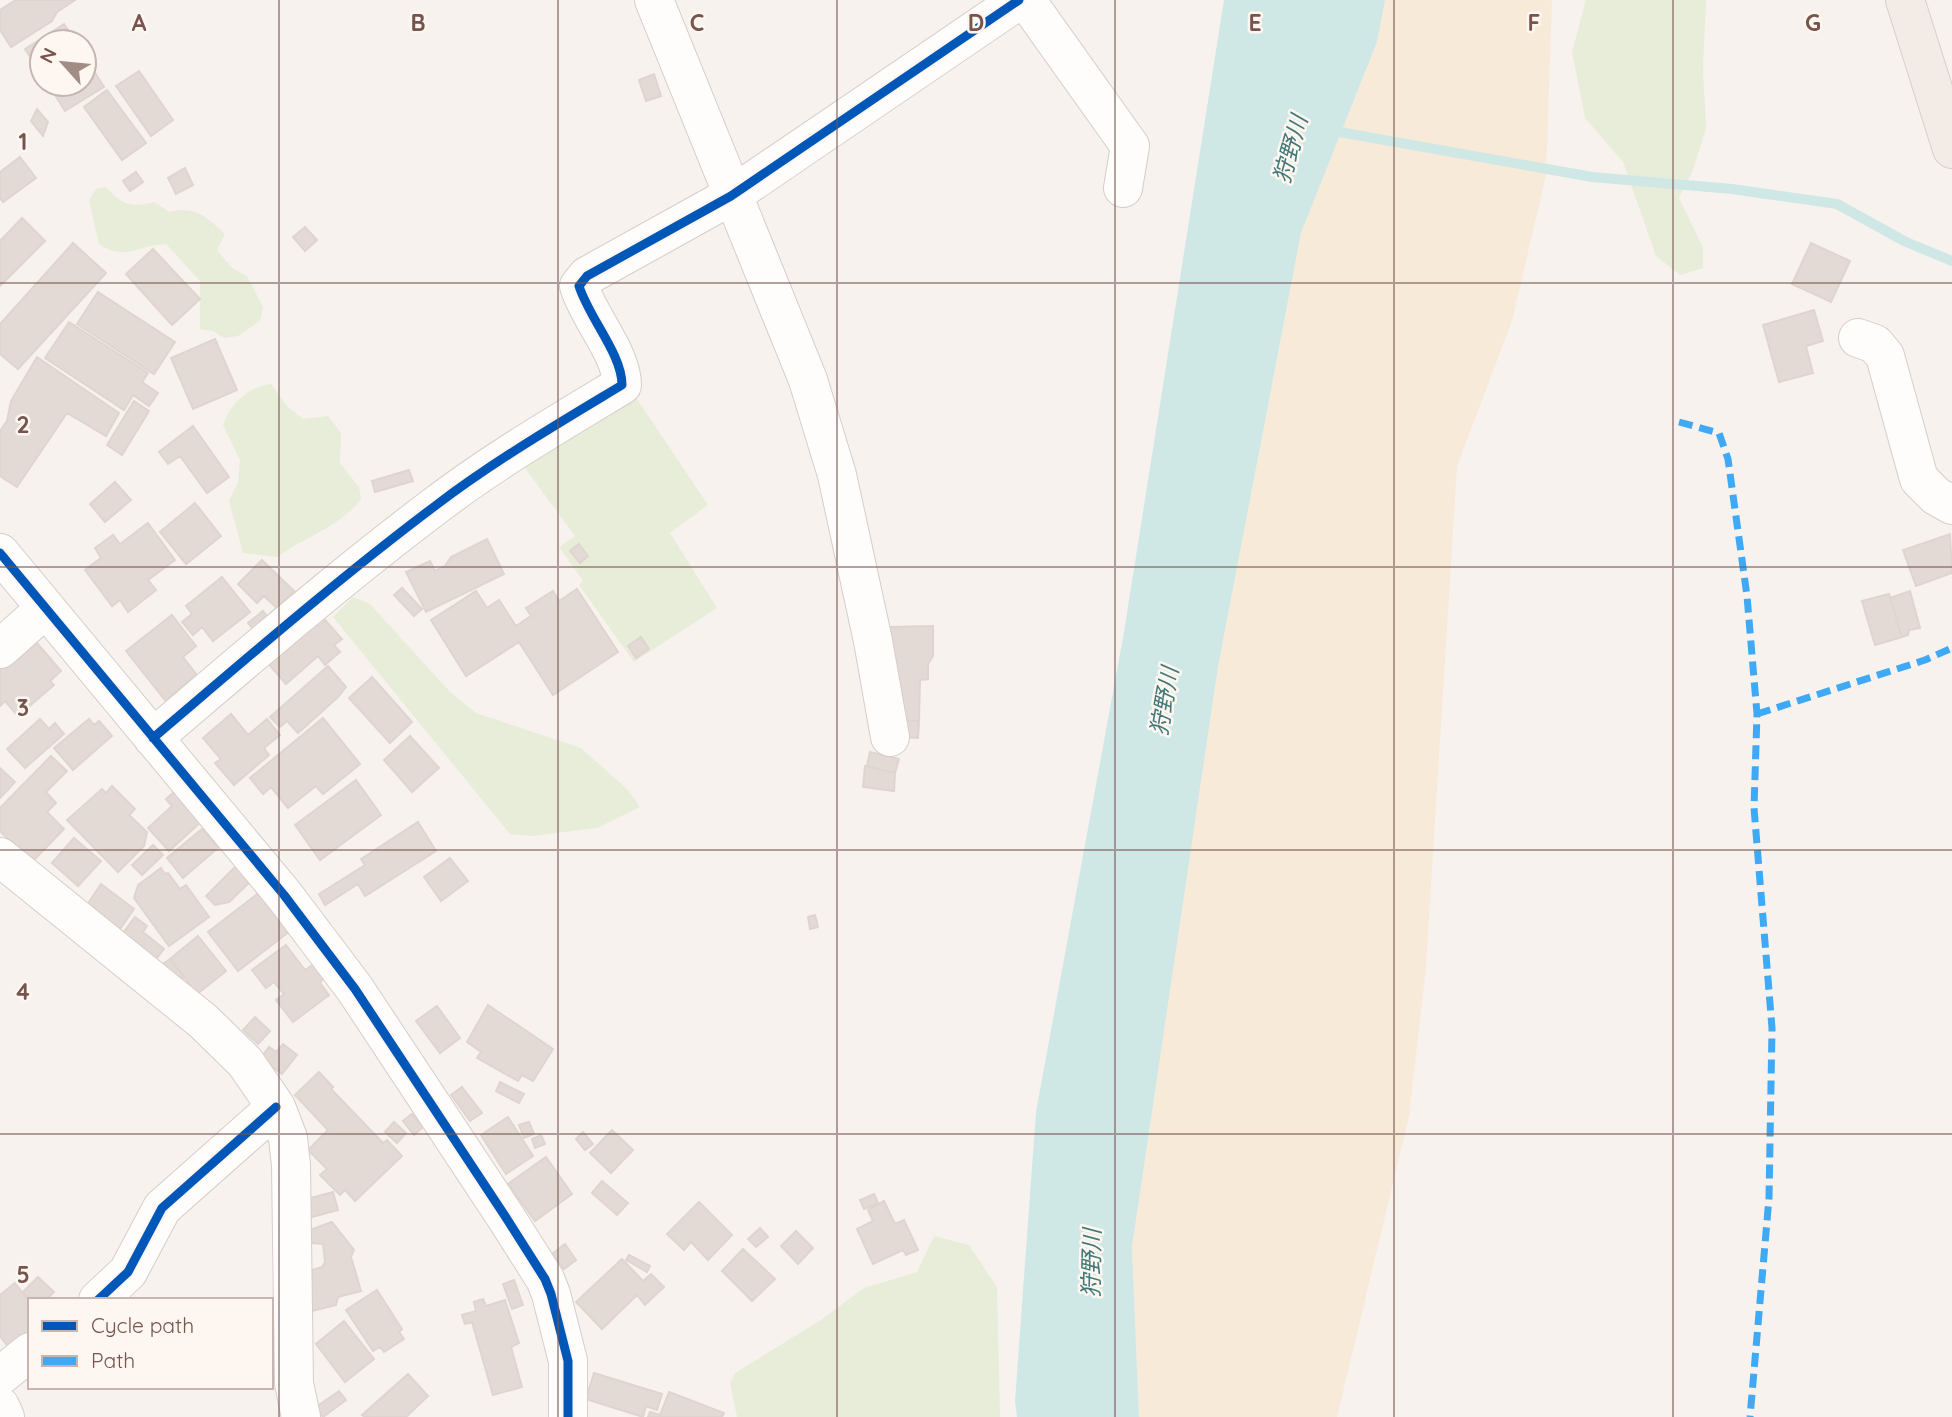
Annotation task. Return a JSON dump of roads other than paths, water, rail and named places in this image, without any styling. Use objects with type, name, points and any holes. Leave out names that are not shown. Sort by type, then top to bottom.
[{"type":"main road","points":[[1905,0],[1952,149]]},
{"type":"street","points":[[654,0],[731,196],[808,380],[837,475],[873,641],[890,737]]},
{"type":"street","points":[[153,738],[284,626],[437,505],[542,433],[622,385],[622,372],[586,309],[579,286],[587,276],[731,196],[1020,0]]},
{"type":"street","points":[[1026,0],[1130,146],[1123,188]]},
{"type":"street","points":[[1858,338],[1875,344],[1885,356],[1919,479],[1936,496],[1952,505]]},
{"type":"street","points":[[0,553],[284,895],[355,989],[545,1279],[568,1361],[568,1417]]},
{"type":"street","points":[[0,649],[46,608]]},
{"type":"street","points":[[0,858],[203,1021],[245,1062],[276,1107],[288,1138],[291,1165],[294,1383],[301,1417]]},
{"type":"street","points":[[100,1298],[128,1272],[162,1208],[276,1107]]},
{"type":"street","points":[[0,1376],[28,1354]]},
{"type":"street","points":[[0,1406],[5,1417]]},
{"type":"water","name":"狩野川","points":[[1224,0],[1385,0],[1377,42],[1301,233],[1218,667],[1132,1247],[1139,1417],[1017,1417],[1015,1401],[1036,1112],[1124,632]]},
{"type":"waterway","points":[[1328,130],[1592,177],[1732,189],[1837,204],[1906,242],[1952,261]]}]
